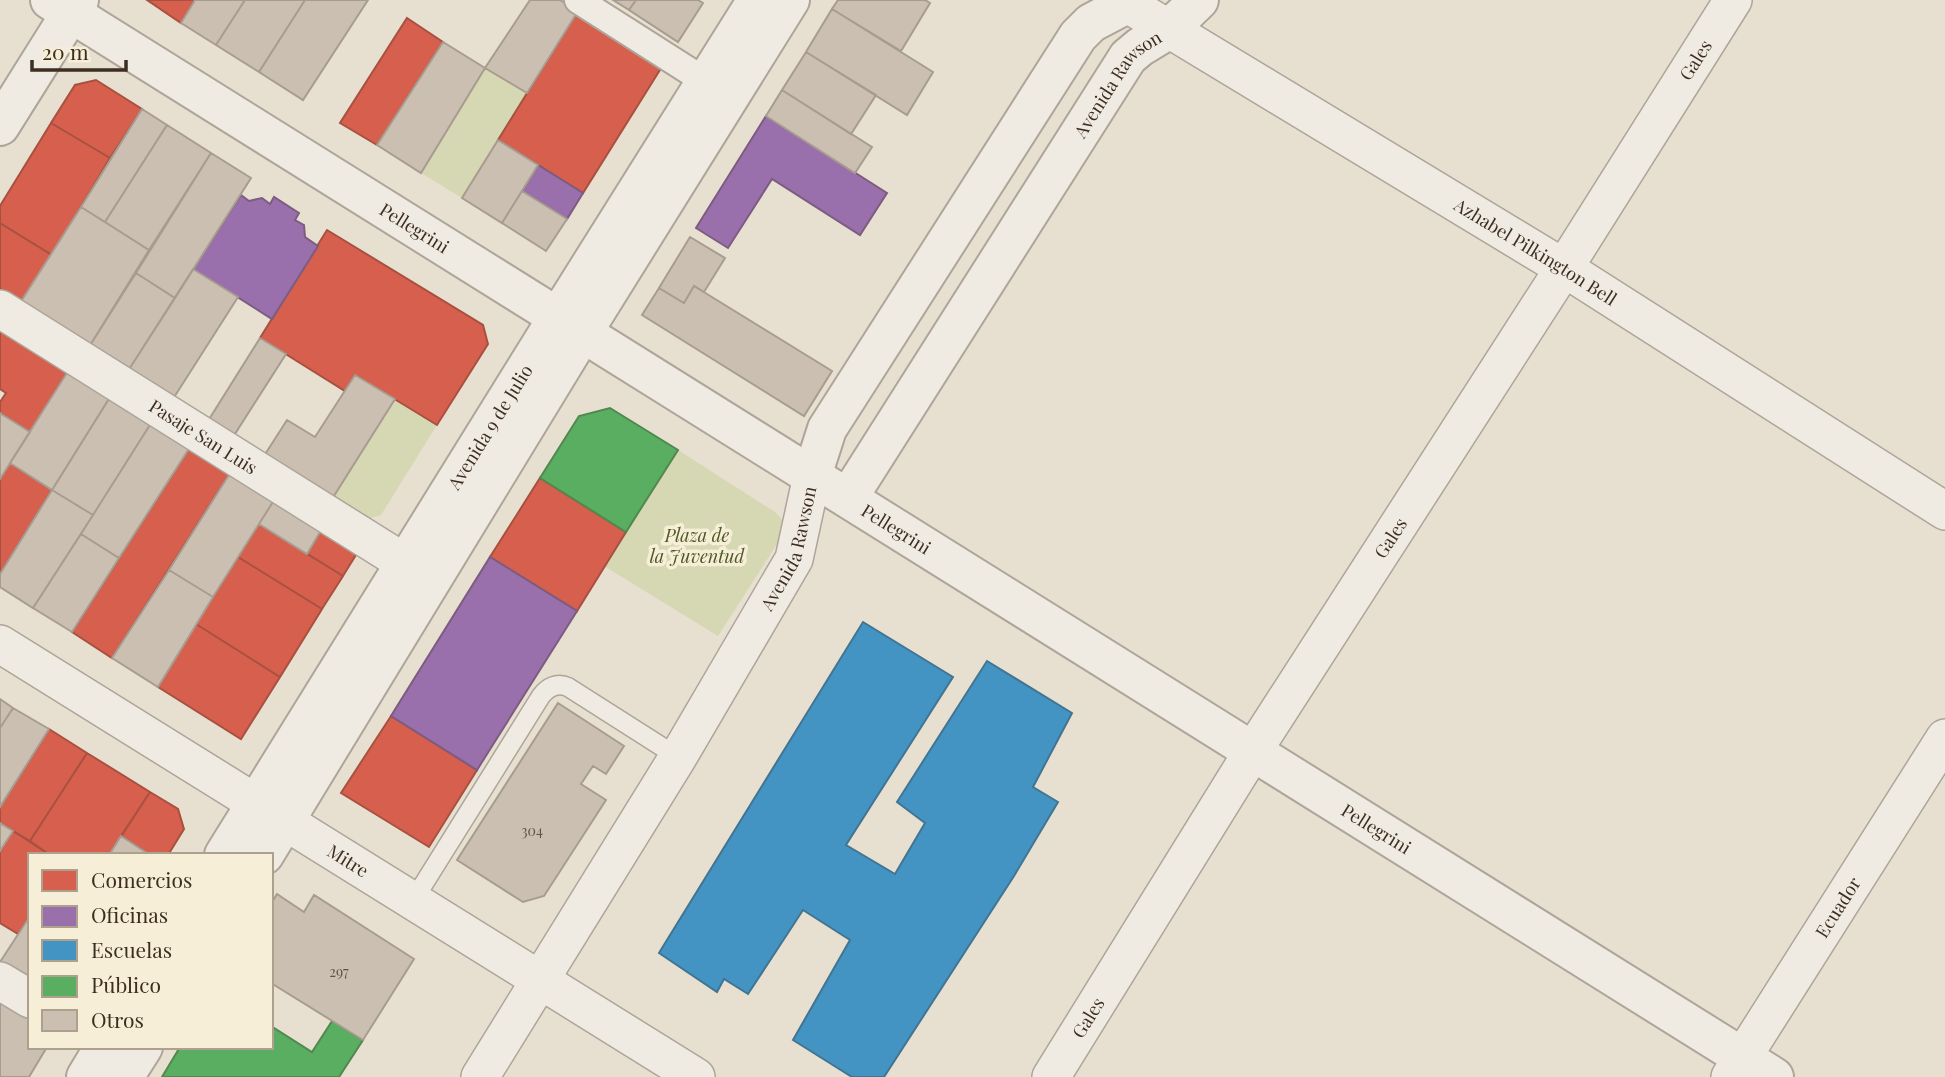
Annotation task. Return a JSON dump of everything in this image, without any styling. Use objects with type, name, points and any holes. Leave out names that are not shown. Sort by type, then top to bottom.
[{"type":"street","points":[[578,0],[705,81]]},
{"type":"street","name":"Avenida 9 de Julio","points":[[226,853],[270,814],[570,325],[705,81],[757,0]]},
{"type":"street","name":"Avenida 9 de Julio","points":[[264,853],[270,814],[405,563],[790,0]]},
{"type":"street","name":"Avenida Rawson","points":[[848,498],[1128,57],[1168,30],[1199,0]]},
{"type":"street","name":"Gales","points":[[1051,1077],[1253,751],[1733,0]]},
{"type":"street","name":"Avenida Rawson","points":[[480,1077],[678,757],[794,559],[812,475],[827,429],[1078,36],[1091,23],[1126,1]]},
{"type":"street","name":"Azhabel Pilkington Bell","points":[[1126,1],[1168,30],[1564,268],[1945,511]]},
{"type":"street","points":[[0,126],[67,4]]},
{"type":"street","name":"Pellegrini","points":[[67,4],[570,325],[1253,751],[1736,1067],[1774,1077]]},
{"type":"street","name":"Pasaje San Luis","points":[[0,309],[405,563]]},
{"type":"street","name":"Mitre","points":[[0,644],[696,1077]]},
{"type":"street","name":"Ecuador","points":[[1736,1067],[1945,738]]},
{"type":"street","points":[[0,981],[28,998]]},
{"type":"street","points":[[86,1077],[103,1049]]},
{"type":"street","points":[[124,1077],[142,1049]]},
{"type":"lane","points":[[413,901],[541,696],[554,685],[562,684],[568,687],[678,757]]},
{"type":"green space","points":[[485,68],[527,93],[462,198],[421,173]]},
{"type":"green space","points":[[395,399],[437,425],[381,515],[364,520],[332,499]]},
{"type":"green space","name":"Plaza de la Juventud","points":[[678,450],[775,512],[785,528],[718,636],[604,566]]},
{"type":"building: Comercios","points":[[147,0],[195,0],[181,23]]},
{"type":"building: Comercios","points":[[578,11],[663,65],[583,193],[498,140]]},
{"type":"building: Comercios","points":[[407,18],[443,42],[377,145],[340,123]]},
{"type":"building: Comercios","points":[[96,80],[142,109],[110,158],[51,123],[75,85]]},
{"type":"building: Comercios","points":[[51,123],[110,158],[52,255],[0,223],[0,206]]},
{"type":"building: Comercios","points":[[0,223],[52,255],[20,303],[0,291]]},
{"type":"building: Comercios","points":[[327,230],[483,325],[488,344],[437,425],[355,375],[345,391],[260,338]]},
{"type":"building: Comercios","points":[[0,324],[70,368],[30,432],[0,413],[0,402],[6,393],[0,389]]},
{"type":"building: Comercios","points":[[192,444],[232,470],[112,658],[72,632]]},
{"type":"building: Comercios","points":[[10,463],[52,490],[0,574],[0,479]]},
{"type":"building: Comercios","points":[[540,478],[626,532],[577,611],[490,557]]},
{"type":"building: Comercios","points":[[259,524],[343,576],[322,609],[238,557]]},
{"type":"building: Comercios","points":[[323,527],[359,550],[343,576],[307,554]]},
{"type":"building: Comercios","points":[[238,557],[322,609],[280,677],[196,624]]},
{"type":"building: Comercios","points":[[196,624],[280,677],[241,739],[158,687]]},
{"type":"building: Comercios","points":[[391,716],[477,770],[429,847],[341,793]]},
{"type":"building: Comercios","points":[[49,729],[87,753],[30,841],[0,823],[0,807]]},
{"type":"building: Comercios","points":[[87,753],[150,792],[110,853],[47,853],[30,841]]},
{"type":"building: Comercios","points":[[150,792],[178,809],[184,829],[169,853],[147,853],[121,836]]},
{"type":"building: Comercios","points":[[13,831],[47,853],[28,853],[28,919],[18,934],[0,923],[0,851]]},
{"type":"building: Oficinas","points":[[766,116],[887,193],[860,235],[772,179],[728,248],[696,228]]},
{"type":"building: Oficinas","points":[[538,165],[583,193],[567,219],[522,191]]},
{"type":"building: Oficinas","points":[[241,195],[249,201],[262,198],[270,204],[274,197],[299,213],[295,220],[304,225],[305,237],[318,246],[272,319],[193,269]]},
{"type":"building: Oficinas","points":[[490,557],[577,611],[477,770],[391,716]]},
{"type":"building: Escuelas","points":[[863,622],[953,677],[846,845],[895,874],[925,823],[897,802],[987,661],[1072,713],[1033,787],[1058,802],[1014,876],[884,1077],[852,1077],[793,1040],[850,940],[803,910],[748,994],[724,979],[717,992],[659,953]]},
{"type":"building: Público","points":[[610,408],[678,450],[626,532],[540,478],[579,416]]},
{"type":"building: Público","points":[[332,1021],[363,1040],[339,1077],[162,1077],[179,1049],[273,1049],[273,1027],[312,1052]]},
{"type":"building: Otros","points":[[195,0],[245,0],[216,45],[181,23]]},
{"type":"building: Otros","points":[[245,0],[305,0],[259,72],[216,45]]},
{"type":"building: Otros","points":[[305,0],[368,0],[303,100],[259,72]]},
{"type":"building: Otros","points":[[530,0],[560,0],[578,11],[527,93],[485,68]]},
{"type":"building: Otros","points":[[613,0],[636,0],[629,10]]},
{"type":"building: Otros","points":[[636,0],[698,0],[703,3],[678,42],[629,10]]},
{"type":"building: Otros","points":[[838,0],[925,0],[930,3],[901,51],[832,9]]},
{"type":"building: Otros","points":[[832,9],[933,72],[907,115],[806,52]]},
{"type":"building: Otros","points":[[443,42],[485,68],[421,173],[377,145]]},
{"type":"building: Otros","points":[[806,52],[876,95],[851,134],[782,90]]},
{"type":"building: Otros","points":[[782,90],[872,147],[855,173],[766,116]]},
{"type":"building: Otros","points":[[142,109],[167,125],[105,222],[81,207]]},
{"type":"building: Otros","points":[[167,125],[211,153],[149,250],[105,222]]},
{"type":"building: Otros","points":[[498,140],[538,165],[502,223],[462,198]]},
{"type":"building: Otros","points":[[211,153],[251,178],[175,298],[136,273]]},
{"type":"building: Otros","points":[[522,191],[567,219],[546,251],[502,223]]},
{"type":"building: Otros","points":[[81,207],[149,250],[89,347],[20,303]]},
{"type":"building: Otros","points":[[690,237],[725,258],[704,292],[694,286],[684,303],[659,288]]},
{"type":"building: Otros","points":[[193,269],[238,297],[173,399],[128,371]]},
{"type":"building: Otros","points":[[136,273],[175,298],[128,371],[89,347]]},
{"type":"building: Otros","points":[[694,286],[832,371],[804,416],[642,315],[659,288],[684,303]]},
{"type":"building: Otros","points":[[260,338],[286,354],[233,437],[208,421]]},
{"type":"building: Otros","points":[[70,368],[112,394],[52,490],[10,463]]},
{"type":"building: Otros","points":[[355,375],[395,399],[332,499],[264,456],[287,420],[315,437]]},
{"type":"building: Otros","points":[[112,394],[153,420],[93,515],[52,490]]},
{"type":"building: Otros","points":[[0,413],[30,432],[0,479]]},
{"type":"building: Otros","points":[[153,420],[192,444],[119,558],[81,534]]},
{"type":"building: Otros","points":[[232,470],[276,497],[213,597],[169,570]]},
{"type":"building: Otros","points":[[52,490],[93,515],[33,608],[0,587],[0,574]]},
{"type":"building: Otros","points":[[276,497],[323,527],[307,554],[259,524]]},
{"type":"building: Otros","points":[[81,534],[119,558],[72,632],[33,608]]},
{"type":"building: Otros","points":[[169,570],[213,597],[158,687],[112,658]]},
{"type":"building: Otros","points":[[0,699],[13,708],[0,728]]},
{"type":"building: Otros","points":[[558,703],[624,746],[606,774],[593,766],[581,784],[606,800],[544,896],[523,902],[457,860]]},
{"type":"building: Otros","points":[[13,708],[49,729],[0,807],[0,728]]},
{"type":"building: Otros","points":[[0,823],[13,831],[0,851]]},
{"type":"building: Otros","points":[[121,836],[147,853],[110,853]]},
{"type":"building: Otros","points":[[277,894],[304,912],[314,895],[414,959],[363,1040],[273,984],[273,901]]},
{"type":"building: Otros","points":[[28,919],[28,983],[0,966]]},
{"type":"building: Otros","points":[[0,1002],[28,1019],[28,1049],[46,1049],[29,1077],[0,1077]]}]
